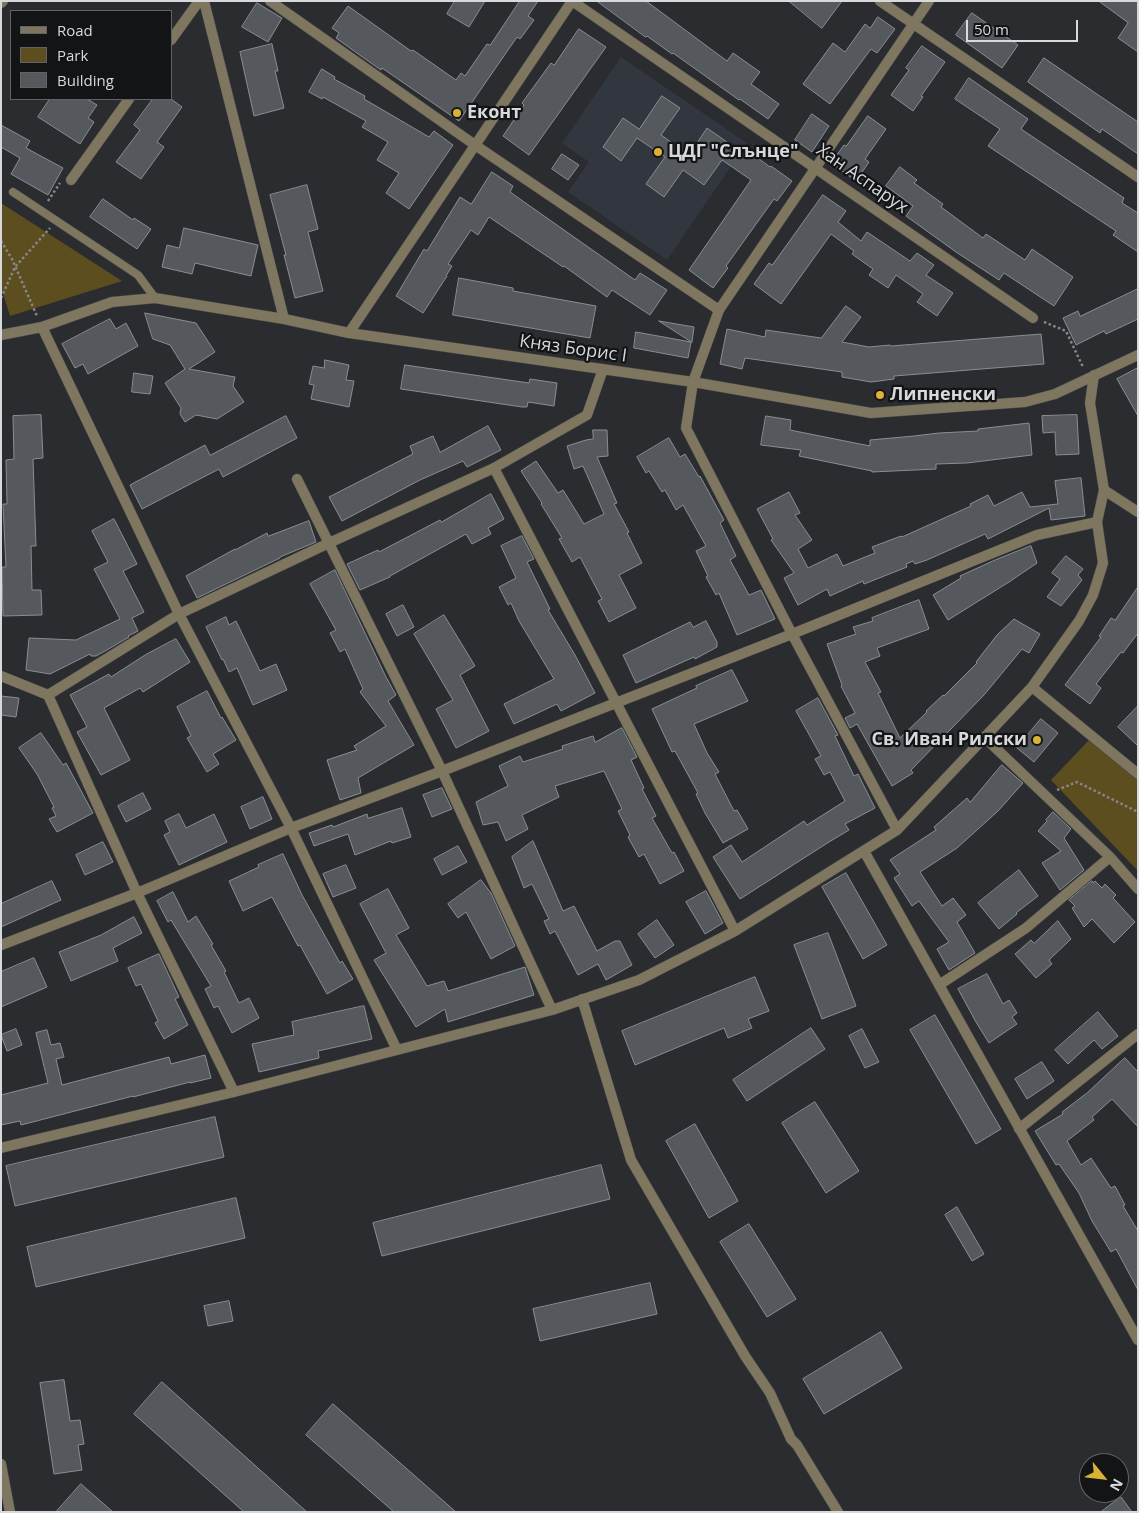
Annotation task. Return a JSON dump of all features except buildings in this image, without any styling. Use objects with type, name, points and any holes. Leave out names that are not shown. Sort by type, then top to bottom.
[{"type":"street","points":[[172,39],[199,1]]},
{"type":"street","points":[[204,1],[284,319]]},
{"type":"street","points":[[270,1],[475,145],[719,310]]},
{"type":"street","points":[[349,333],[572,1]]},
{"type":"street","name":"Хан Аспарух","points":[[572,1],[1033,318]]},
{"type":"street","points":[[880,1],[1138,177]]},
{"type":"street","points":[[896,830],[686,428],[693,382],[719,310],[929,1]]},
{"type":"street","points":[[71,180],[128,100]]},
{"type":"street","name":"Княз Борис I","points":[[1,335],[42,327],[112,302],[155,298],[284,319],[349,333],[693,382],[871,413],[1025,402],[1055,394],[1138,355]]},
{"type":"street","points":[[42,327],[180,614],[291,828],[398,1050]]},
{"type":"street","points":[[48,695],[180,614],[329,543],[494,468],[587,415],[603,370]]},
{"type":"street","points":[[1,1148],[234,1092],[552,1010],[639,980],[735,931],[896,830],[1032,686],[1079,621],[1093,594],[1103,563],[1097,522],[1104,490],[1090,403],[1091,376]]},
{"type":"street","points":[[494,468],[735,931]]},
{"type":"street","points":[[297,479],[442,771],[552,1010]]},
{"type":"street","points":[[1104,490],[1138,512]]},
{"type":"street","points":[[1,945],[137,893],[291,828],[792,634],[1037,535],[1097,522]]},
{"type":"street","points":[[1,676],[48,695],[137,893],[234,1092]]},
{"type":"street","points":[[1032,686],[1138,774]]},
{"type":"street","points":[[984,737],[1110,857],[1138,888]]},
{"type":"street","points":[[864,851],[1018,1129],[1138,1340]]},
{"type":"street","points":[[939,985],[1026,928],[1110,857]]},
{"type":"street","points":[[582,999],[630,1160],[745,1356],[770,1393],[791,1439],[797,1445],[838,1512]]},
{"type":"street","points":[[1018,1129],[1137,1037]]},
{"type":"street","points":[[1,1464],[10,1512]]},
{"type":"lane","points":[[13,192],[138,275],[155,298]]},
{"type":"path","points":[[42,211],[59,184],[71,180]]},
{"type":"path","points":[[1,298],[15,267],[56,221]]},
{"type":"path","points":[[1,241],[42,327]]},
{"type":"path","points":[[1033,318],[1066,330],[1091,376]]},
{"type":"path","points":[[1045,795],[1077,782],[1138,812]]},
{"type":"shaded area","name":"ЦДГ \"Слънце\"","points":[[621,57],[747,143],[667,260],[568,192],[589,162],[562,143]]},
{"type":"green space","points":[[1,203],[122,281],[10,316],[1,287]]},
{"type":"green space","points":[[1092,737],[1138,780],[1138,871],[1051,780]]},
{"type":"place","name":"Еконт","points":[[457,113]]},
{"type":"place","name":"ЦДГ \"Слънце\"","points":[[658,152]]},
{"type":"place","name":"Липненски","points":[[880,395]]},
{"type":"place","name":"Св. Иван Рилски","points":[[1037,740]]}]
